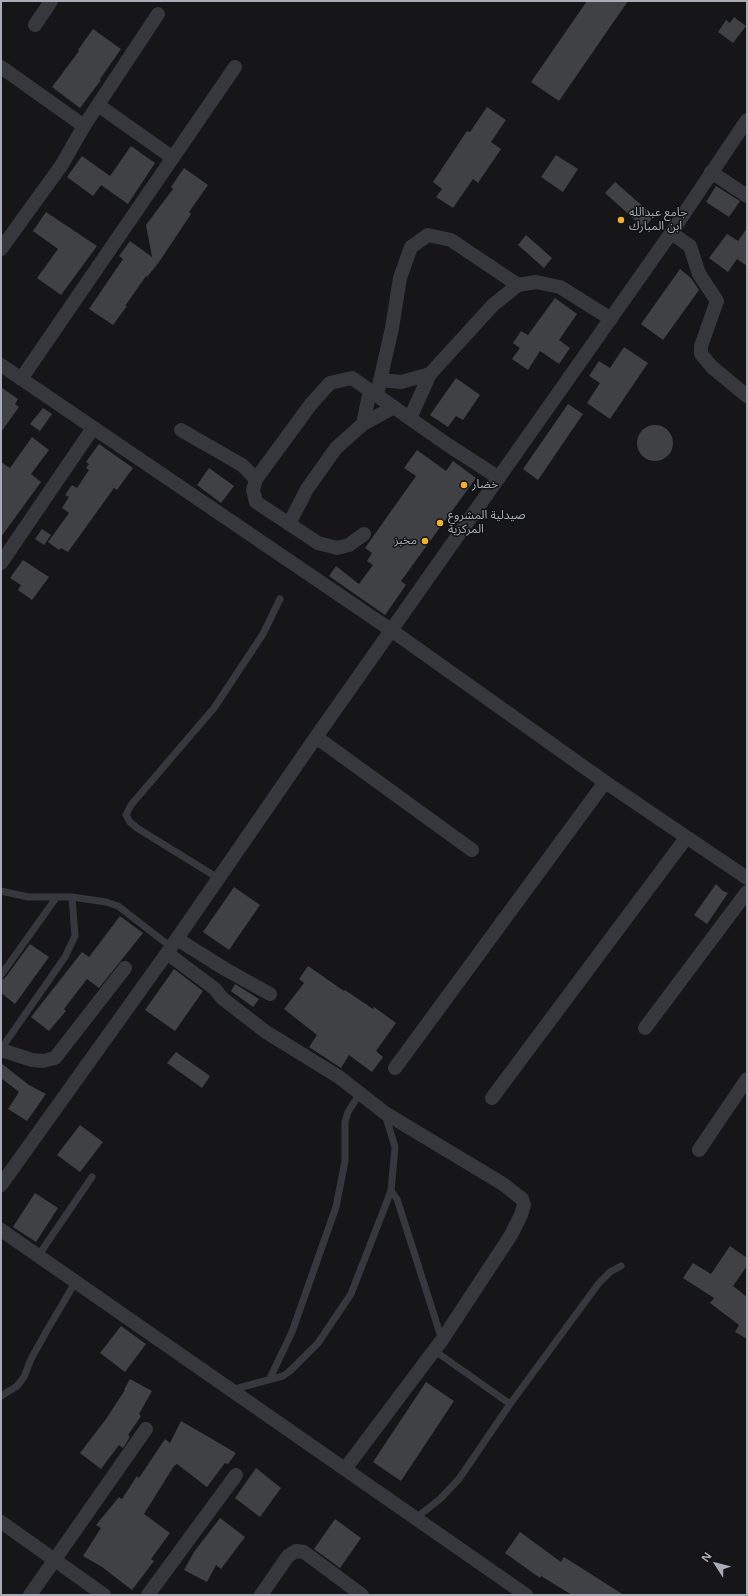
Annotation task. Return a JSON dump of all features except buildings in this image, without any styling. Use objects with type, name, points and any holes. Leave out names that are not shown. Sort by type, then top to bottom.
[{"type":"street","points":[[35,25],[51,1]]},
{"type":"street","points":[[1,249],[60,166],[84,126],[158,14]]},
{"type":"street","points":[[1,67],[84,126]]},
{"type":"street","points":[[21,379],[235,67]]},
{"type":"street","points":[[98,105],[173,158]]},
{"type":"street","points":[[1,1185],[172,946],[316,737],[671,233],[747,120]]},
{"type":"street","points":[[711,172],[747,196]]},
{"type":"street","points":[[671,233],[690,246],[699,274],[717,301],[701,346],[701,354],[712,368],[747,396]]},
{"type":"street","points":[[363,424],[392,328],[400,278],[411,247],[428,235],[451,240],[518,285]]},
{"type":"street","points":[[410,418],[430,374],[494,304],[518,285],[536,282],[560,287],[611,319]]},
{"type":"street","points":[[1,366],[391,630],[605,782],[747,878]]},
{"type":"street","points":[[375,388],[430,374]]},
{"type":"street","points":[[364,534],[349,545],[337,548],[318,543],[256,502],[253,490],[256,478],[311,404],[330,383],[352,378],[375,388],[394,407],[448,445],[499,478]]},
{"type":"street","points":[[289,524],[307,489],[336,448],[363,424],[394,407]]},
{"type":"street","points":[[1,563],[93,428]]},
{"type":"street","points":[[180,430],[242,465],[256,478]]},
{"type":"street","points":[[316,737],[472,850]]},
{"type":"street","points":[[395,1068],[605,782]]},
{"type":"street","points":[[492,1098],[686,838]]},
{"type":"street","points":[[645,1028],[747,892]]},
{"type":"street","points":[[172,946],[225,969],[270,994]]},
{"type":"street","points":[[172,946],[222,998],[266,1032],[339,1077],[385,1113],[503,1184],[522,1199],[524,1205],[521,1215],[511,1235],[438,1345],[345,1469]]},
{"type":"street","points":[[1,1049],[32,1060],[43,1061],[55,1058],[125,968]]},
{"type":"street","points":[[699,1150],[747,1078]]},
{"type":"street","points":[[1,1230],[526,1595]]},
{"type":"street","points":[[30,1595],[146,1429]]},
{"type":"street","points":[[148,1595],[236,1475]]},
{"type":"street","points":[[1,1522],[104,1595]]},
{"type":"street","points":[[261,1595],[288,1556],[296,1551],[304,1552],[362,1595]]},
{"type":"lane","points":[[218,878],[137,828],[130,822],[126,815],[136,800],[214,708],[263,634],[280,599]]},
{"type":"lane","points":[[1,891],[28,897],[72,897],[106,902],[118,906],[172,946]]},
{"type":"lane","points":[[1,1049],[65,957],[75,936],[72,897]]},
{"type":"lane","points":[[1,975],[56,898]]},
{"type":"lane","points":[[270,1378],[292,1332],[336,1207],[345,1161],[345,1122],[348,1112],[360,1093]]},
{"type":"lane","points":[[231,1390],[270,1378],[283,1376],[290,1371],[318,1343],[351,1294],[391,1191],[395,1147],[385,1113]]},
{"type":"lane","points":[[38,1256],[92,1177]]},
{"type":"lane","points":[[391,1191],[396,1199],[438,1345],[510,1404]]},
{"type":"lane","points":[[416,1518],[440,1499],[460,1479],[510,1404],[599,1283],[610,1272],[621,1266]]},
{"type":"lane","points":[[1,1396],[17,1386],[24,1377],[31,1359],[76,1281]]},
{"type":"place","name":"جامع عبدالله ابن المبارك","points":[[621,220]]},
{"type":"place","name":"خضار","points":[[464,485]]},
{"type":"place","name":"صيدلية المشروع المركزية","points":[[440,523]]},
{"type":"place","name":"مخبز","points":[[425,541]]}]
